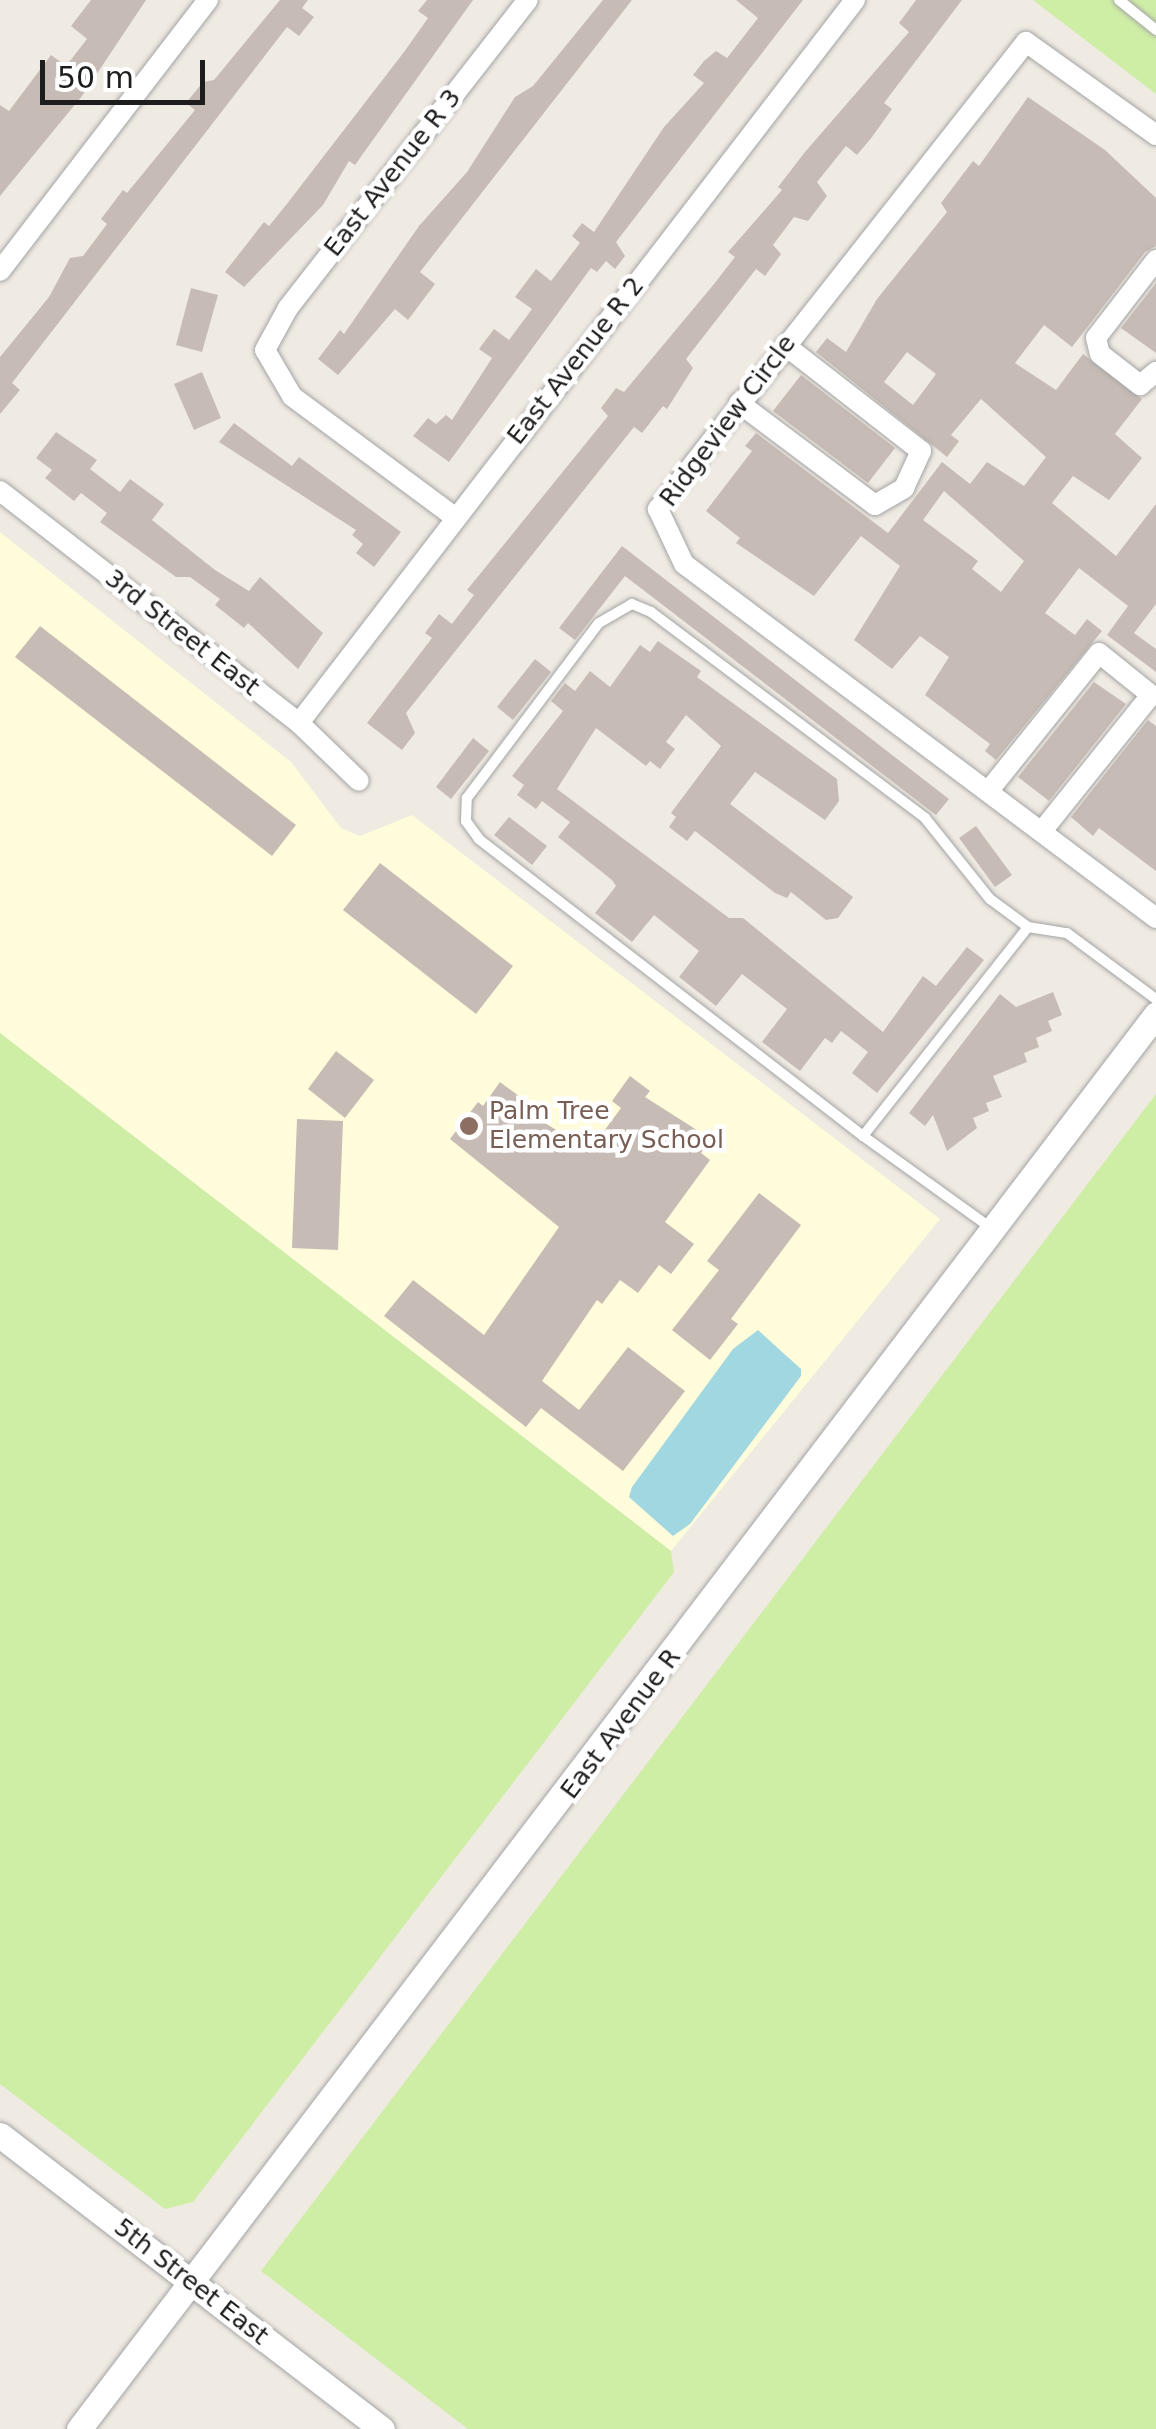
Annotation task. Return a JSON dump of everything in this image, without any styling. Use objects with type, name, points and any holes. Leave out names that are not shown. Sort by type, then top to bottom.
[{"type":"street","points":[[0,271],[208,0]]},
{"type":"street","name":"East Avenue R 3","points":[[456,518],[292,396],[265,350],[288,308],[528,0]]},
{"type":"street","name":"East Avenue R 2","points":[[299,723],[854,0]]},
{"type":"street","name":"Ridgeview Circle","points":[[1156,136],[1026,42],[658,509],[684,564],[990,789],[1156,918]]},
{"type":"street","points":[[1156,260],[1096,338],[1100,354],[1140,385],[1156,372]]},
{"type":"street","points":[[739,403],[876,505],[904,488],[921,451],[784,345]]},
{"type":"street","name":"3rd Street East","points":[[0,491],[299,723],[359,781]]},
{"type":"street","points":[[990,789],[1098,653],[1151,695],[1043,830]]},
{"type":"street","name":"East Avenue R","points":[[79,2429],[1156,1014]]},
{"type":"street","name":"5th Street East","points":[[0,2135],[382,2429]]},
{"type":"lane","points":[[1118,0],[1156,30]]},
{"type":"lane","points":[[993,1229],[863,1136],[479,839],[466,821],[467,798],[598,623],[632,604],[651,612],[925,818],[990,899],[1028,928],[1067,933],[1156,999]]},
{"type":"lane","points":[[863,1136],[1028,928]]},
{"type":"shaded area","name":"Palm Tree Elementary School","points":[[0,532],[291,762],[341,828],[360,836],[412,815],[940,1219],[671,1551],[0,1033]]},
{"type":"green space","points":[[1033,0],[1156,0],[1156,94]]},
{"type":"green space","points":[[0,1033],[671,1551],[674,1572],[193,2202],[165,2209],[0,2084]]},
{"type":"green space","points":[[1156,1094],[1156,2429],[468,2429],[261,2271]]},
{"type":"water","points":[[758,1330],[801,1369],[801,1376],[690,1524],[673,1536],[629,1497],[632,1487],[733,1349]]},
{"type":"building","points":[[91,0],[146,0],[82,96],[0,196],[0,105],[9,111],[51,55],[66,66],[87,39],[71,26]]},
{"type":"building","points":[[280,0],[308,0],[302,8],[314,17],[299,36],[287,27],[12,383],[20,390],[0,414],[0,357],[49,297],[70,258],[83,256],[107,224],[101,219],[123,190],[127,193],[195,110],[186,103],[203,82],[214,80]]},
{"type":"building","points":[[427,0],[473,0],[355,165],[349,161],[323,205],[244,287],[225,272],[264,222],[269,226],[404,52],[428,18],[418,11]]},
{"type":"building","points":[[603,0],[632,0],[420,272],[435,284],[408,320],[395,309],[338,375],[318,359],[340,330],[344,334],[419,226],[467,172],[515,97],[533,86]]},
{"type":"building","points":[[736,0],[803,0],[616,242],[625,256],[615,269],[606,261],[597,272],[591,268],[449,462],[413,436],[428,418],[436,424],[446,415],[452,420],[492,358],[479,349],[494,329],[509,340],[532,309],[515,297],[536,269],[551,281],[580,243],[572,236],[582,223],[594,232],[664,127],[704,83],[693,75],[704,61],[716,51],[727,58],[758,18]]},
{"type":"building","points":[[916,0],[962,0],[884,103],[892,109],[872,137],[857,155],[846,146],[817,182],[827,196],[808,221],[794,217],[773,245],[781,254],[765,276],[756,269],[686,359],[693,368],[667,409],[663,406],[642,433],[634,427],[406,713],[415,733],[402,750],[367,723],[432,638],[425,633],[439,614],[452,624],[474,595],[467,590],[608,416],[601,408],[616,388],[624,392],[714,284],[735,257],[728,252],[782,190],[778,187],[805,152],[909,32],[899,23]]},
{"type":"building","points":[[1028,97],[1105,150],[1156,198],[1156,246],[1145,252],[1072,347],[1044,325],[1015,363],[1056,390],[1083,354],[1142,399],[1115,434],[1142,458],[1109,500],[1073,476],[1052,503],[1116,556],[1156,504],[1156,604],[1134,633],[1156,649],[1156,672],[1107,635],[1128,606],[1079,568],[1045,613],[1075,635],[1087,619],[1102,631],[996,760],[985,751],[990,744],[925,695],[949,657],[920,636],[892,669],[854,640],[900,566],[861,536],[814,596],[736,543],[740,538],[706,511],[752,451],[745,446],[756,433],[888,533],[942,462],[970,484],[987,462],[1024,486],[1046,457],[981,399],[951,435],[959,441],[947,457],[816,352],[827,338],[846,352],[877,299],[947,212],[941,203],[973,161],[979,166]],"holes":[[[907,352],[936,374],[913,405],[884,382]],[[944,491],[1024,561],[1001,592],[972,569],[978,561],[923,520]]]},
{"type":"building","points":[[1156,283],[1156,353],[1121,328]]},
{"type":"building","points":[[191,288],[218,295],[202,352],[176,345]]},
{"type":"building","points":[[202,372],[221,418],[194,430],[174,384]]},
{"type":"building","points":[[801,375],[895,448],[868,483],[773,411]]},
{"type":"building","points":[[234,423],[292,466],[299,457],[401,532],[374,567],[356,553],[363,544],[352,535],[356,530],[219,442]]},
{"type":"building","points":[[56,432],[97,460],[90,469],[120,492],[130,479],[164,504],[152,520],[215,570],[249,591],[260,577],[323,633],[298,669],[248,623],[244,628],[215,605],[220,599],[190,577],[176,577],[100,522],[107,513],[81,493],[74,501],[45,478],[52,470],[36,458]]},
{"type":"building","points":[[622,546],[949,799],[936,815],[625,576],[575,640],[559,628]]},
{"type":"building","points":[[40,626],[296,825],[272,856],[15,657]]},
{"type":"building","points":[[658,641],[701,671],[697,677],[837,779],[839,801],[825,820],[755,772],[730,804],[853,897],[838,918],[826,920],[791,892],[787,898],[775,893],[695,831],[687,841],[669,827],[676,817],[671,813],[721,746],[686,715],[666,742],[675,749],[660,769],[650,761],[646,766],[596,728],[557,789],[729,918],[743,918],[883,1032],[923,976],[936,986],[967,947],[984,960],[877,1093],[852,1073],[868,1052],[841,1031],[832,1043],[825,1038],[800,1071],[762,1042],[787,1009],[742,974],[716,1006],[679,977],[699,951],[654,915],[632,942],[595,913],[616,886],[558,837],[570,822],[542,801],[536,809],[517,795],[524,785],[512,776],[563,711],[551,701],[565,683],[575,691],[590,671],[610,687],[640,645],[650,652]]},
{"type":"building","points":[[535,659],[551,672],[513,720],[497,707]]},
{"type":"building","points":[[1094,682],[1126,704],[1049,801],[1018,777]]},
{"type":"building","points":[[1148,720],[1156,726],[1156,871],[1099,828],[1093,836],[1071,817]]},
{"type":"building","points":[[473,738],[489,751],[451,799],[436,787]]},
{"type":"building","points":[[509,817],[547,846],[532,865],[494,835]]},
{"type":"building","points":[[976,826],[1012,875],[995,887],[959,838]]},
{"type":"building","points":[[380,863],[513,966],[476,1014],[343,910]]},
{"type":"building","points":[[1053,992],[1062,1015],[1048,1021],[1052,1031],[1036,1038],[1039,1047],[1024,1053],[1027,1062],[993,1076],[1002,1097],[986,1103],[989,1111],[973,1118],[977,1128],[947,1151],[933,1115],[925,1126],[909,1113],[1000,994],[1016,1007]]},
{"type":"building","points":[[336,1051],[374,1080],[345,1118],[308,1089]]},
{"type":"building","points":[[630,1076],[650,1091],[645,1097],[711,1139],[701,1153],[710,1160],[665,1222],[694,1244],[671,1274],[659,1265],[638,1293],[620,1280],[602,1304],[597,1300],[542,1381],[579,1410],[628,1347],[685,1391],[623,1471],[541,1408],[526,1427],[384,1316],[413,1280],[484,1335],[559,1227],[450,1139],[478,1102],[483,1106],[500,1082],[542,1113],[538,1119],[590,1150],[621,1108],[612,1101]]},
{"type":"building","points":[[297,1119],[343,1121],[338,1250],[292,1248]]},
{"type":"building","points":[[759,1193],[801,1225],[731,1319],[738,1324],[710,1360],[672,1330],[719,1270],[707,1261]]},
{"type":"place","name":"Palm Tree Elementary School","points":[[469,1126]]}]
